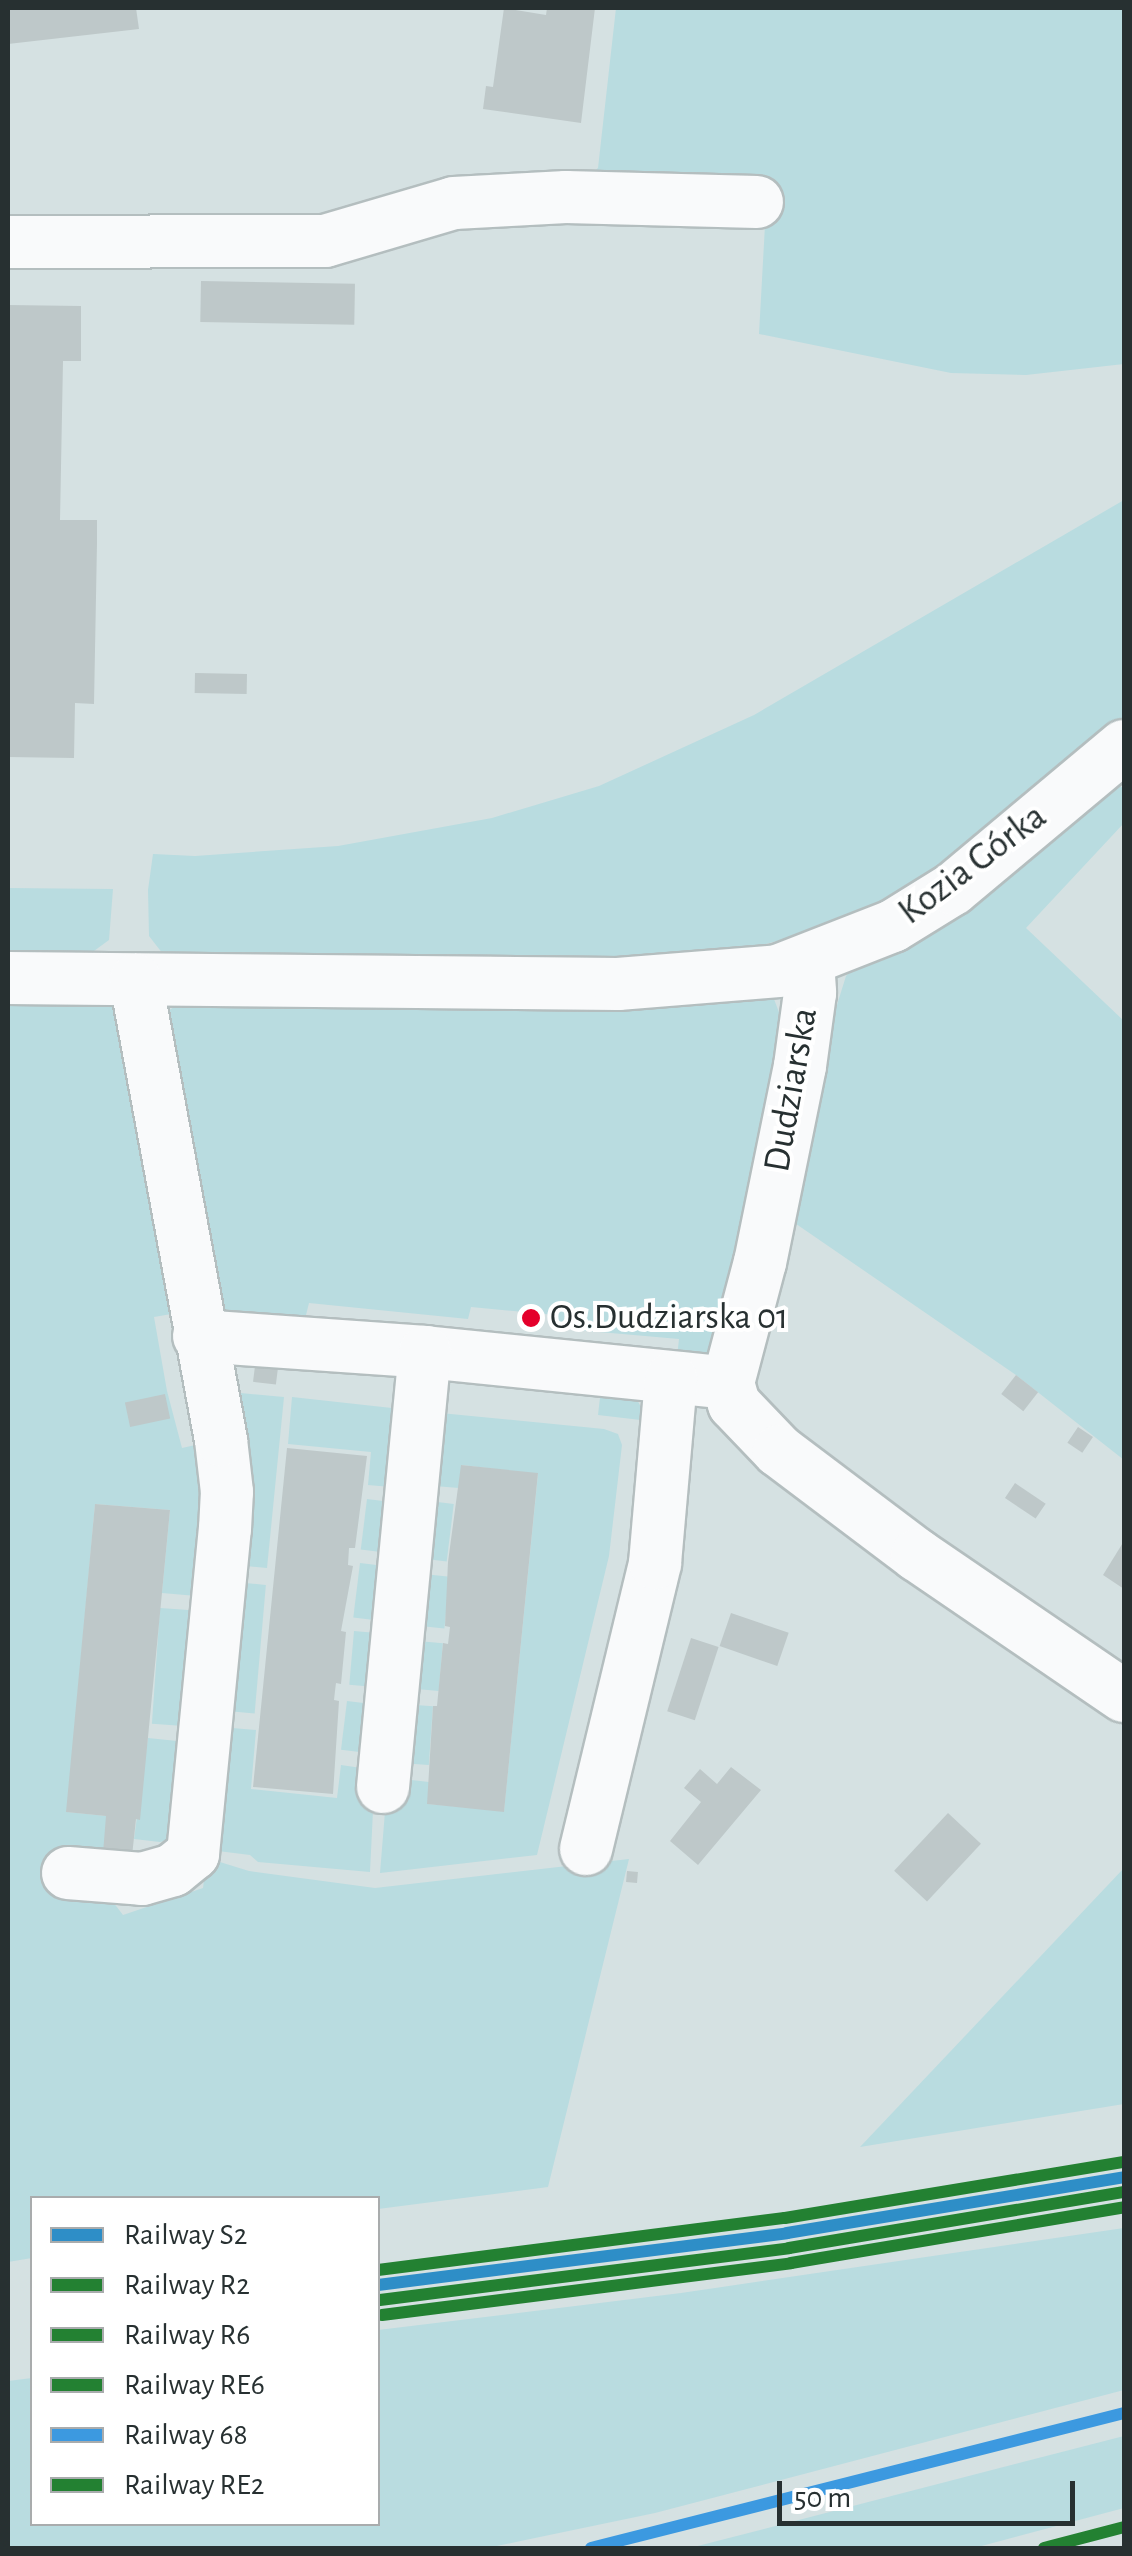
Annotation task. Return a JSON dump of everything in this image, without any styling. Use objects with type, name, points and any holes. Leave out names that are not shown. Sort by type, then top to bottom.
[{"type":"street","points":[[8,242],[325,241],[454,202],[566,197],[757,202]]},
{"type":"street","name":"Kozia Górka","points":[[808,962],[893,926],[953,890],[1122,754]]},
{"type":"street","name":"Dudziarska","points":[[8,978],[618,984],[741,976],[808,962],[810,994],[800,1066],[756,1281],[728,1383]]},
{"type":"street","points":[[68,1873],[142,1879],[173,1870],[193,1854],[227,1492],[136,980]]},
{"type":"street","points":[[200,1336],[425,1352],[728,1383],[739,1412],[779,1451],[917,1554],[1124,1696]]},
{"type":"street","points":[[384,1787],[425,1352]]},
{"type":"street","points":[[586,1850],[655,1563],[672,1379]]},
{"type":"shaded area","points":[[616,8],[1124,8],[1124,364],[1026,375],[951,373],[759,334],[765,225],[587,177],[598,168]]},
{"type":"shaded area","points":[[1124,500],[1124,718],[933,871],[834,926],[739,951],[569,963],[163,954],[149,936],[148,890],[153,854],[195,856],[338,846],[492,818],[599,786],[754,715]]},
{"type":"shaded area","points":[[1118,786],[1124,788],[1124,823],[1026,928],[1124,1021],[1124,1460],[1016,1375],[786,1217],[799,1127],[846,976],[860,960],[976,896],[1049,845]]},
{"type":"shaded area","points":[[8,888],[113,889],[109,940],[83,959],[8,956]]},
{"type":"shaded area","points":[[753,995],[774,999],[783,1023],[719,1345],[702,1357],[677,1357],[679,1339],[554,1328],[555,1315],[471,1307],[468,1319],[309,1303],[303,1327],[226,1321],[168,1011],[183,1001],[599,1009],[687,1007]]},
{"type":"shaded area","points":[[8,1001],[106,1002],[117,1011],[177,1313],[154,1317],[167,1391],[182,1448],[200,1444],[208,1597],[162,1593],[170,1510],[95,1504],[67,1812],[106,1816],[110,1898],[123,1915],[203,1888],[207,1858],[249,1871],[375,1888],[629,1859],[548,2187],[380,2209],[380,2196],[30,2196],[30,2258],[8,2262]]},
{"type":"shaded area","points":[[601,1389],[636,1398],[649,1421],[598,1415]]},
{"type":"shaded area","points":[[230,1392],[284,1397],[267,1568],[235,1565]]},
{"type":"shaded area","points":[[292,1397],[410,1410],[402,1488],[368,1485],[371,1452],[288,1444]]},
{"type":"shaded area","points":[[430,1412],[604,1429],[618,1434],[622,1445],[609,1556],[537,1855],[380,1873],[387,1787],[394,1778],[429,1782],[428,1804],[504,1811],[538,1474],[462,1465],[459,1488],[422,1485]]},
{"type":"shaded area","points":[[367,1499],[401,1503],[395,1554],[361,1550]]},
{"type":"shaded area","points":[[421,1500],[454,1504],[447,1562],[414,1558]]},
{"type":"shaded area","points":[[360,1563],[395,1567],[388,1622],[353,1618]]},
{"type":"shaded area","points":[[414,1573],[450,1577],[444,1628],[409,1625]]},
{"type":"shaded area","points":[[233,1582],[266,1585],[255,1713],[222,1711]]},
{"type":"shaded area","points":[[160,1608],[206,1611],[198,1727],[152,1724]]},
{"type":"shaded area","points":[[354,1631],[388,1634],[383,1688],[349,1685]]},
{"type":"shaded area","points":[[407,1640],[443,1643],[439,1691],[403,1688]]},
{"type":"shaded area","points":[[347,1701],[382,1705],[376,1754],[341,1750]]},
{"type":"shaded area","points":[[401,1704],[433,1706],[429,1765],[397,1763]]},
{"type":"shaded area","points":[[220,1727],[256,1730],[251,1789],[337,1798],[341,1765],[375,1770],[370,1872],[258,1862],[250,1855],[210,1850]]},
{"type":"shaded area","points":[[148,1738],[187,1742],[171,1839],[160,1842],[134,1839]]},
{"type":"shaded area","points":[[1124,1868],[1124,2104],[860,2147]]},
{"type":"shaded area","points":[[1124,2228],[1124,2390],[655,2513],[487,2548],[8,2548],[8,2381],[30,2378],[30,2526],[380,2526],[380,2330],[681,2293]]},
{"type":"shaded area","points":[[1124,2436],[1124,2508],[974,2548],[690,2548]]},
{"type":"building","points":[[8,8],[136,8],[139,29],[8,44]]},
{"type":"building","points":[[504,8],[546,15],[547,8],[595,8],[581,123],[483,109],[486,86],[493,87]]},
{"type":"building","points":[[201,281],[355,284],[354,325],[200,322]]},
{"type":"building","points":[[8,305],[81,306],[81,361],[63,361],[60,520],[97,520],[97,543],[94,704],[75,703],[74,758],[8,757]]},
{"type":"building","points":[[195,673],[247,674],[247,694],[195,693]]},
{"type":"building","points":[[256,1358],[279,1361],[276,1385],[253,1382]]},
{"type":"building","points":[[1016,1375],[1038,1392],[1023,1411],[1001,1394]]},
{"type":"building","points":[[165,1394],[170,1418],[130,1427],[125,1403]]},
{"type":"building","points":[[1078,1427],[1093,1437],[1082,1453],[1067,1443]]},
{"type":"building","points":[[287,1448],[367,1456],[355,1548],[349,1548],[348,1565],[353,1566],[341,1631],[346,1632],[341,1684],[336,1683],[334,1700],[339,1701],[333,1794],[253,1787]]},
{"type":"building","points":[[461,1465],[538,1473],[504,1812],[427,1804],[433,1706],[437,1706],[443,1643],[448,1644],[450,1627],[445,1626],[448,1562]]},
{"type":"building","points":[[1015,1483],[1046,1504],[1036,1519],[1005,1498]]},
{"type":"building","points":[[95,1504],[170,1510],[140,1820],[136,1819],[132,1856],[103,1853],[106,1816],[66,1812]]},
{"type":"building","points":[[1124,1541],[1124,1589],[1103,1575]]},
{"type":"building","points":[[731,1613],[789,1633],[777,1666],[720,1646]]},
{"type":"building","points":[[691,1638],[719,1647],[695,1720],[667,1711]]},
{"type":"building","points":[[731,1767],[761,1790],[698,1865],[670,1841],[701,1802],[684,1788],[700,1769],[717,1784]]},
{"type":"building","points":[[948,1813],[981,1844],[927,1901],[894,1871]]},
{"type":"building","points":[[627,1871],[638,1872],[637,1883],[626,1882]]},
{"type":"rail line","name":"R6","points":[[380,2270],[785,2218],[1122,2162]]},
{"type":"rail line","name":"S2","points":[[380,2285],[787,2233],[1124,2177]]},
{"type":"rail line","name":"R2","points":[[380,2300],[789,2248],[1124,2192]]},
{"type":"rail line","name":"RE6","points":[[382,2315],[791,2263],[1124,2207]]},
{"type":"rail line","name":"68","points":[[591,2548],[1124,2413]]},
{"type":"rail line","name":"RE2","points":[[1044,2548],[1124,2527]]},
{"type":"place","name":"Os.Dudziarska 01","points":[[531,1318]]}]
